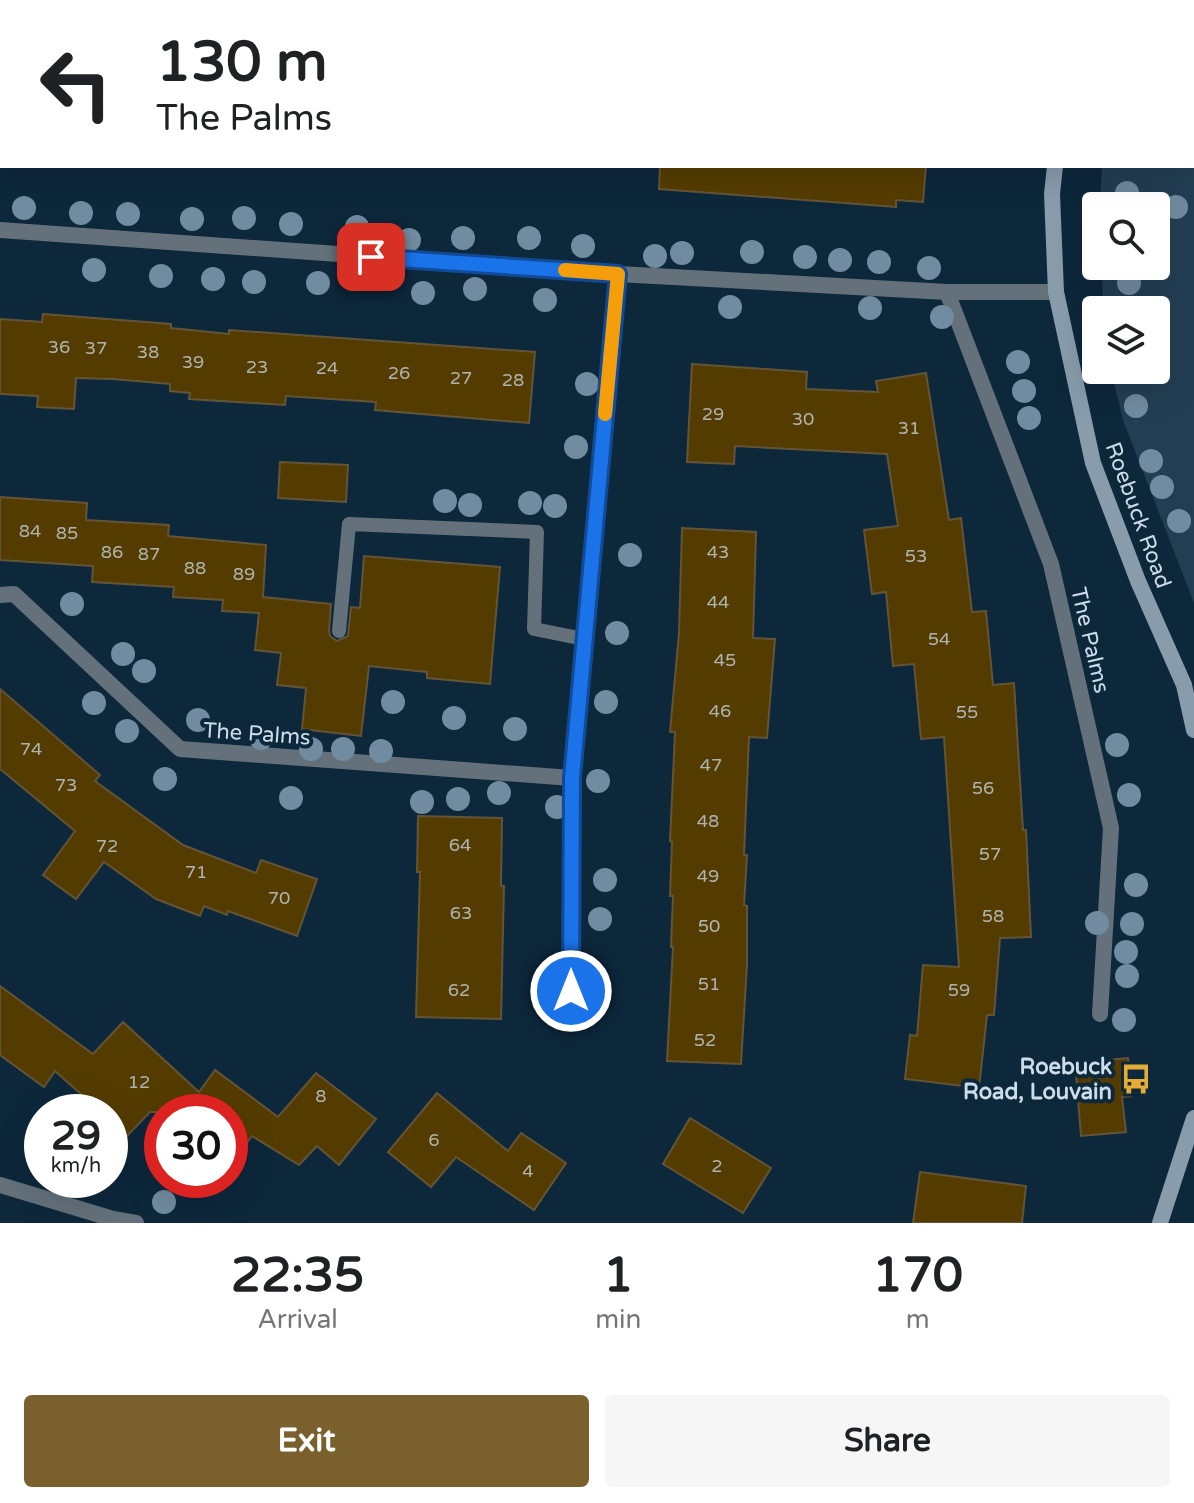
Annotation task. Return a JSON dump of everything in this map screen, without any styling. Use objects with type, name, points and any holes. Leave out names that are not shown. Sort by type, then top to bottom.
[{"type":"street","name":"Roebuck Road","points":[[1055,168],[1052,194],[1056,292],[1093,463],[1138,581],[1184,685],[1194,730]]},
{"type":"street","points":[[0,230],[618,274],[947,292],[1056,292]]},
{"type":"street","points":[[571,991],[572,778],[618,274]]},
{"type":"street","name":"The Palms","points":[[947,292],[1051,564],[1111,828],[1100,1014]]},
{"type":"street","name":"The Palms","points":[[0,595],[14,594],[180,749],[572,778]]},
{"type":"street","points":[[1160,1223],[1194,1118]]},
{"type":"street","points":[[0,1185],[136,1223]]},
{"type":"lane","points":[[339,631],[349,524],[537,532],[534,629],[584,639]]},
{"type":"shaded area","points":[[1102,168],[1194,168],[1194,603],[1123,420],[1114,384],[1170,384],[1170,296],[1103,296],[1102,280],[1170,280],[1170,192],[1101,192]]},
{"type":"building","points":[[660,168],[926,168],[923,202],[896,200],[896,207],[659,189]]},
{"type":"building","points":[[43,314],[171,324],[171,328],[229,334],[229,330],[535,352],[529,423],[375,410],[376,402],[286,396],[285,405],[189,399],[190,393],[170,391],[170,384],[113,379],[76,378],[74,409],[37,407],[38,396],[0,394],[0,319],[42,322]]},
{"type":"building","points":[[692,364],[807,372],[806,389],[878,392],[876,381],[926,373],[949,520],[961,518],[972,612],[986,611],[993,685],[1014,683],[1023,830],[1026,830],[1031,937],[1000,938],[994,1015],[987,1015],[979,1088],[905,1079],[910,1035],[917,1036],[923,965],[959,967],[944,737],[921,739],[914,664],[893,666],[886,592],[872,594],[864,530],[898,526],[887,454],[735,446],[734,464],[687,462]]},
{"type":"building","points":[[280,462],[348,465],[346,502],[278,498]]},
{"type":"building","points":[[0,497],[87,503],[86,520],[169,525],[168,536],[266,545],[263,597],[331,604],[329,631],[337,641],[348,636],[351,607],[360,608],[364,556],[500,567],[490,684],[427,678],[427,672],[369,666],[361,736],[302,729],[306,688],[277,685],[281,653],[255,650],[259,613],[222,611],[223,600],[173,597],[174,587],[92,582],[93,566],[0,560]]},
{"type":"building","points":[[682,528],[756,532],[753,638],[775,639],[767,738],[749,737],[744,855],[747,855],[744,905],[747,906],[747,964],[741,1064],[667,1061],[673,947],[670,841],[675,732],[670,732],[679,633]]},
{"type":"building","points":[[0,689],[100,775],[95,781],[183,845],[256,873],[261,860],[317,879],[297,936],[228,911],[227,915],[204,906],[200,916],[156,899],[104,862],[76,899],[43,875],[75,831],[0,769]]},
{"type":"building","points":[[418,816],[502,818],[501,1019],[416,1017],[420,872],[417,872]]},
{"type":"building","points":[[0,986],[93,1054],[123,1022],[199,1092],[215,1070],[247,1094],[144,1094],[144,1118],[128,1135],[128,1094],[81,1094],[55,1071],[44,1087],[0,1055]]},
{"type":"building","points":[[1128,1058],[1132,1096],[1122,1097],[1126,1132],[1081,1136],[1075,1063]]},
{"type":"building","points":[[316,1073],[376,1119],[339,1165],[317,1146],[299,1165],[252,1136],[248,1141],[248,1095],[278,1117]]},
{"type":"building","points":[[437,1093],[508,1151],[521,1133],[566,1163],[534,1210],[456,1157],[431,1187],[388,1152]]},
{"type":"building","points":[[690,1118],[771,1168],[743,1213],[663,1164]]},
{"type":"building","points":[[920,1172],[1026,1186],[1022,1223],[913,1223]]},
{"type":"slow traffic","points":[[565,270],[618,274],[605,414]]},
{"type":"place","name":"Roebuck Road, Louvain","points":[[1136,1079]]},
{"type":"route","points":[[371,257],[618,274],[572,778],[571,991]]}]
